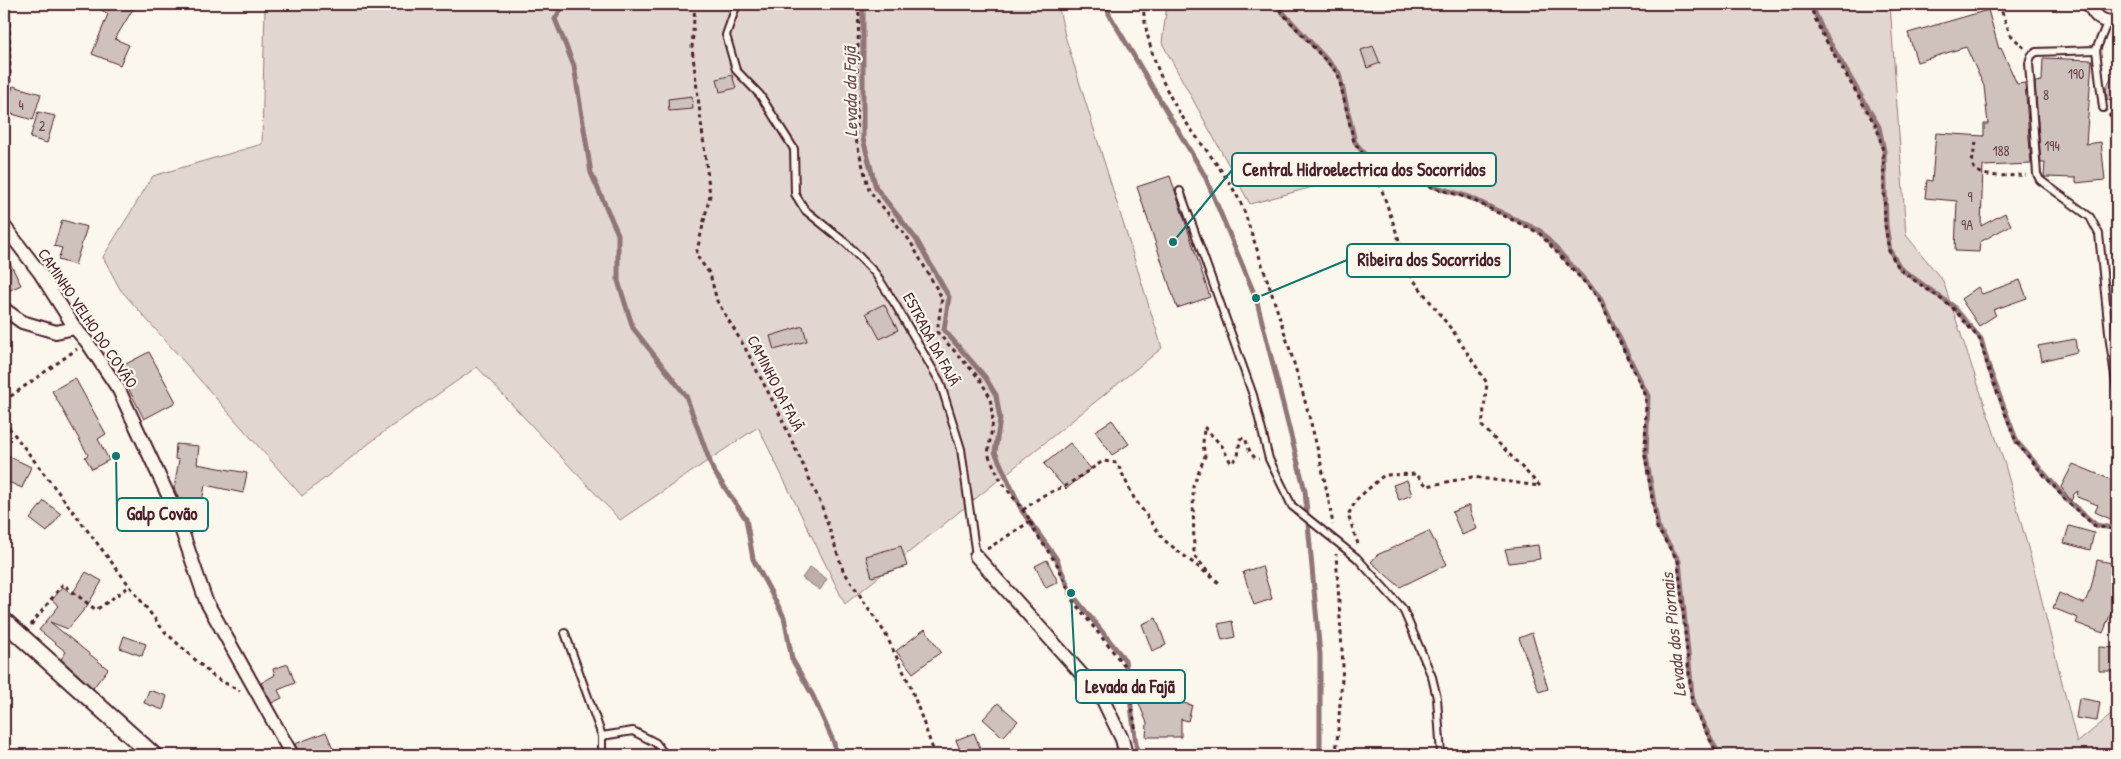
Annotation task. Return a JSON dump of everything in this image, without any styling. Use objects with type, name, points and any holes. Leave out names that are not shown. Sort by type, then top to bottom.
[{"type":"street","points":[[2089,4],[2093,12],[2112,22]]},
{"type":"street","name":"CAMINHO VELHO DO COVÃO","points":[[4,226],[40,273],[75,328],[87,342],[119,390],[174,508],[206,601],[292,755]]},
{"type":"street","points":[[4,309],[22,322],[56,332],[75,328]]},
{"type":"street","points":[[976,556],[1100,696],[1122,739],[1126,755]]},
{"type":"street","points":[[6,626],[153,755]]},
{"type":"lane","name":"ESTRADA DA FAJÃ","points":[[737,4],[726,35],[736,70],[760,95],[794,149],[795,194],[805,210],[847,244],[874,273],[895,304],[940,382],[961,449],[976,556]]},
{"type":"lane","points":[[2103,108],[2096,50],[2112,22]]},
{"type":"lane","points":[[2096,50],[2036,52],[2031,56],[2029,63],[2037,174],[2040,180],[2090,217],[2099,234],[2110,342],[2117,389]]},
{"type":"lane","points":[[1180,191],[1253,394],[1269,459],[1292,506],[1357,558],[1403,609],[1432,677],[1437,698],[1441,755]]},
{"type":"lane","points":[[565,633],[602,736],[602,755]]},
{"type":"lane","points":[[602,736],[633,731],[656,743],[665,755]]},
{"type":"path","points":[[4,96],[10,89],[9,4]]},
{"type":"path","name":"CAMINHO DA FAJÃ","points":[[694,4],[692,48],[710,195],[696,255],[710,274],[717,301],[744,346],[779,413],[821,504],[843,570],[885,633],[910,685],[935,755]]},
{"type":"path","points":[[859,4],[856,140],[869,190],[910,241],[942,298],[937,332],[979,378],[990,396],[993,421],[988,454],[1001,481],[1031,521],[1033,529],[1058,566],[1073,600],[1126,668],[1136,737]]},
{"type":"path","points":[[1144,4],[1144,23],[1161,78],[1176,106],[1233,186],[1243,208],[1294,357],[1316,444],[1334,534]]},
{"type":"path","points":[[1274,4],[1338,74],[1354,142],[1375,170],[1412,278],[1455,334],[1487,383],[1482,426],[1540,486],[1472,476],[1427,486],[1416,474],[1384,475],[1357,499],[1348,515],[1366,568]]},
{"type":"path","points":[[1809,4],[1822,32],[1878,128],[1883,152],[1885,225],[1889,251],[1900,270],[1952,307],[1980,340],[1988,368],[2016,442],[2067,502],[2095,526],[2116,530],[2117,540]]},
{"type":"path","points":[[1999,4],[2010,34],[2031,56]]},
{"type":"path","points":[[1976,142],[1972,165],[1976,172],[1985,175],[2037,174]]},
{"type":"path","points":[[1375,170],[1468,198],[1539,232],[1598,296],[1646,396],[1645,456],[1657,528],[1678,561],[1692,705],[1718,755]]},
{"type":"path","points":[[4,401],[87,342]]},
{"type":"path","points":[[4,422],[164,631],[214,678],[263,702]]},
{"type":"path","points":[[1022,511],[1042,496],[1067,485],[1103,461],[1117,463],[1134,498],[1164,540],[1220,584],[1194,556],[1193,486],[1205,456],[1202,444],[1204,428],[1222,446],[1231,463],[1238,457],[1240,439],[1245,438],[1250,452],[1256,459],[1269,459]]},
{"type":"path","points":[[976,556],[1031,521]]},
{"type":"path","points":[[1336,552],[1342,666],[1336,755]]},
{"type":"path","points":[[31,625],[62,584],[96,610],[130,586]]},
{"type":"shaded area","points":[[265,4],[1058,4],[1065,36],[1162,348],[845,604],[758,427],[620,520],[477,367],[385,431],[302,496],[120,289],[103,257],[153,176],[262,144]]},
{"type":"shaded area","points":[[1167,4],[1890,4],[1906,235],[1943,281],[2005,465],[2035,573],[2077,743],[2117,710],[2117,755],[1718,755],[1692,705],[1678,561],[1657,528],[1645,456],[1646,396],[1598,297],[1539,233],[1468,198],[1375,170],[1250,204],[1162,43]]},
{"type":"shaded area","points":[[810,567],[827,579],[820,590],[802,578]]},
{"type":"building","points":[[92,4],[136,4],[115,39],[129,45],[120,65],[92,54],[108,14]]},
{"type":"building","points":[[1988,10],[1999,49],[2001,48],[2017,84],[2025,83],[2031,164],[1983,166],[1981,226],[2005,213],[2011,225],[1980,242],[1979,252],[1955,251],[1957,201],[1925,198],[1927,180],[1932,181],[1936,133],[1984,136],[1984,124],[1988,124],[1984,86],[1966,47],[1917,62],[1908,33]]},
{"type":"building","points":[[1373,46],[1380,63],[1367,68],[1361,50]]},
{"type":"building","points":[[2043,58],[2092,60],[2086,144],[2101,142],[2105,180],[2076,183],[2076,178],[2044,177],[2045,163],[2041,163],[2035,82],[2042,81]]},
{"type":"building","points":[[2117,66],[2117,105],[2107,99],[2106,88]]},
{"type":"building","points":[[732,75],[736,88],[720,92],[717,79]]},
{"type":"building","points":[[13,86],[41,94],[33,120],[5,112]]},
{"type":"building","points":[[692,96],[693,109],[669,111],[668,99]]},
{"type":"building","points":[[38,112],[55,116],[47,143],[30,138]]},
{"type":"building","points":[[1170,176],[1210,297],[1177,308],[1137,187]]},
{"type":"building","points":[[62,220],[87,227],[75,265],[58,260],[62,248],[54,246]]},
{"type":"building","points":[[4,251],[21,285],[4,293]]},
{"type":"building","points":[[2020,280],[2027,298],[1993,310],[1996,315],[1979,326],[1961,299],[1978,287],[1982,294]]},
{"type":"building","points":[[884,304],[898,330],[880,339],[866,313]]},
{"type":"building","points":[[803,326],[807,341],[774,350],[770,336]]},
{"type":"building","points":[[2075,339],[2077,352],[2041,361],[2038,346]]},
{"type":"building","points":[[149,352],[176,402],[144,419],[121,374],[127,371],[124,365]]},
{"type":"building","points":[[75,378],[106,434],[98,439],[109,460],[92,469],[85,457],[88,455],[52,391]]},
{"type":"building","points":[[1112,420],[1129,444],[1112,455],[1095,431]]},
{"type":"building","points":[[1070,443],[1091,469],[1066,489],[1044,464]]},
{"type":"building","points":[[176,444],[199,446],[197,464],[247,473],[243,493],[205,485],[199,519],[186,517],[183,510],[185,500],[179,499],[174,488],[179,460],[175,459]]},
{"type":"building","points":[[4,454],[31,467],[22,488],[4,480]]},
{"type":"building","points":[[2073,464],[2117,482],[2117,522],[2095,512],[2098,505],[2077,497],[2078,491],[2074,494],[2071,501],[2061,487]]},
{"type":"building","points":[[1407,480],[1412,495],[1399,500],[1393,485]]},
{"type":"building","points":[[44,501],[61,514],[47,532],[30,519]]},
{"type":"building","points":[[1470,505],[1470,511],[1477,529],[1462,535],[1452,512]]},
{"type":"building","points":[[2069,526],[2094,533],[2090,550],[2064,543]]},
{"type":"building","points":[[1429,531],[1447,564],[1400,587],[1371,562],[1377,555]]},
{"type":"building","points":[[1538,545],[1540,559],[1509,563],[1505,549]]},
{"type":"building","points":[[901,546],[907,566],[872,577],[866,556]]},
{"type":"building","points":[[1047,560],[1058,582],[1046,588],[1035,566]]},
{"type":"building","points":[[2097,560],[2117,564],[2117,598],[2103,633],[2076,623],[2078,618],[2053,608],[2059,593],[2084,604],[2091,588]]},
{"type":"building","points":[[1262,566],[1272,599],[1254,605],[1243,572]]},
{"type":"building","points":[[86,572],[102,581],[87,606],[68,629],[50,622],[108,669],[93,688],[61,659],[66,652],[39,630],[59,606],[52,600],[63,587],[72,594]]},
{"type":"building","points":[[1156,618],[1166,645],[1152,651],[1142,624]]},
{"type":"building","points":[[1232,621],[1235,637],[1222,640],[1218,624]]},
{"type":"building","points":[[925,629],[941,652],[913,673],[896,651]]},
{"type":"building","points":[[1532,633],[1548,689],[1539,692],[1519,638]]},
{"type":"building","points":[[124,636],[146,644],[142,656],[120,648]]},
{"type":"building","points":[[2099,647],[2117,648],[2117,671],[2099,671]]},
{"type":"building","points":[[288,664],[295,683],[278,690],[282,698],[272,703],[261,683],[275,675],[273,669]]},
{"type":"building","points":[[1168,675],[1178,702],[1192,705],[1188,721],[1181,719],[1181,737],[1146,737],[1147,723],[1130,682],[1145,676],[1148,683]]},
{"type":"building","points":[[149,690],[167,696],[163,710],[144,703]]},
{"type":"building","points":[[2079,698],[2100,702],[2097,721],[2076,718]]},
{"type":"building","points":[[998,703],[1018,721],[1003,737],[983,719]]},
{"type":"building","points":[[326,732],[336,755],[300,755],[295,744]]},
{"type":"building","points":[[974,733],[983,755],[962,755],[956,740]]},
{"type":"waterway","points":[[564,4],[555,19],[574,66],[591,173],[618,234],[618,281],[633,328],[686,396],[713,470],[746,519],[753,559],[784,617],[792,659],[813,696],[834,743],[836,755]]},
{"type":"waterway","name":"Levada da Fajã","points":[[863,4],[863,139],[876,188],[916,239],[949,297],[944,330],[985,377],[996,395],[1000,419],[995,452],[1022,511],[1056,558],[1071,593],[1125,660],[1137,752],[1140,755]]},
{"type":"waterway","points":[[1108,4],[1109,14],[1205,176],[1256,298],[1305,491],[1320,655],[1320,755]]},
{"type":"waterway","name":"Levada dos Piornais","points":[[1275,4],[1339,73],[1355,142],[1376,169],[1469,197],[1540,231],[1599,296],[1648,396],[1646,456],[1658,527],[1679,561],[1693,704],[1719,755]]},
{"type":"waterway","points":[[1811,4],[1823,31],[1879,127],[1884,151],[1886,225],[1890,251],[1901,269],[1953,306],[1981,339],[1989,368],[2017,442],[2068,501],[2096,525],[2117,529]]},
{"type":"place","name":"Central Hidroelectrica dos Socorridos","points":[[1173,242]]},
{"type":"place","name":"Ribeira dos Socorridos","points":[[1256,298]]},
{"type":"place","name":"Galp Covão","points":[[116,456]]},
{"type":"place","name":"Levada da Fajã","points":[[1071,593]]}]
